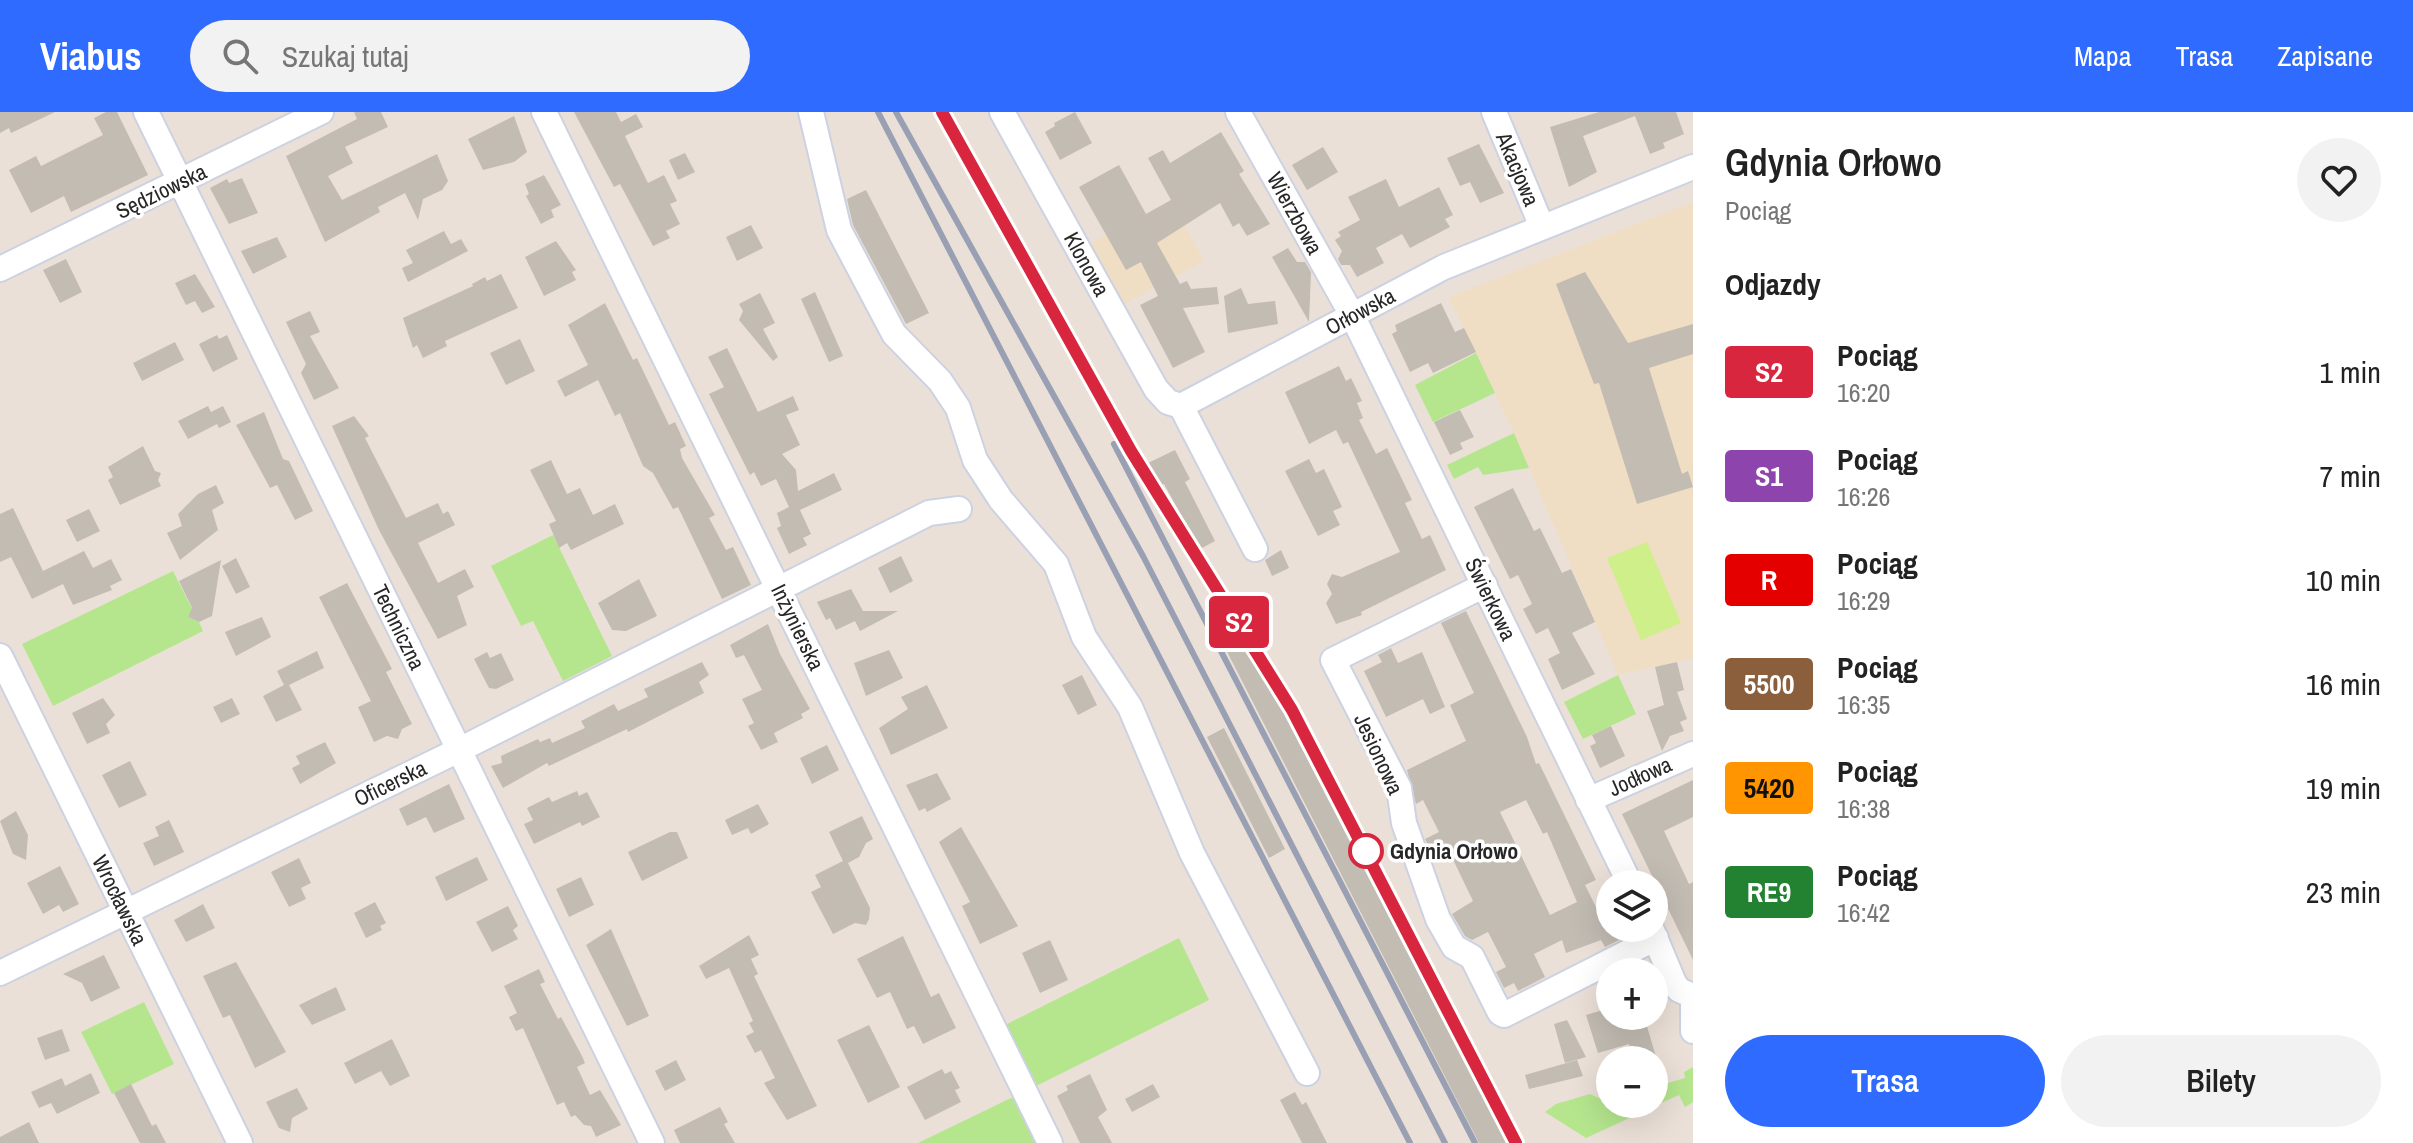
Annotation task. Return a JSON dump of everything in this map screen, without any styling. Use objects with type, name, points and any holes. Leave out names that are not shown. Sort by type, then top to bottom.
[{"type":"street","name":"Techniczna","points":[[146,112],[652,1143]]},
{"type":"street","name":"Sędziowska","points":[[0,269],[321,112]]},
{"type":"street","name":"Inżynierska","points":[[544,112],[1050,1143]]},
{"type":"street","points":[[811,112],[839,230],[894,334],[940,381],[958,408],[975,460],[984,474],[1001,500],[1056,564],[1084,637],[1130,707],[1192,853],[1307,1073]]},
{"type":"street","name":"Klonowa","points":[[1002,112],[1156,389],[1168,402],[1181,406]]},
{"type":"street","name":"Wierzbowa","points":[[1238,112],[1352,315]]},
{"type":"street","name":"Akacjowa","points":[[1494,112],[1542,227]]},
{"type":"street","name":"Orłowska","points":[[1181,406],[1444,267],[1693,167]]},
{"type":"street","name":"Świerkowa","points":[[1352,315],[1623,870]]},
{"type":"street","points":[[1181,406],[1255,549]]},
{"type":"street","name":"Oficerska","points":[[0,973],[459,750],[929,513],[959,509]]},
{"type":"street","name":"Jesionowa","points":[[1485,585],[1333,660],[1399,788],[1404,823],[1438,919],[1454,947],[1472,957],[1500,1013],[1504,1015],[1637,942]]},
{"type":"street","name":"Wrocławska","points":[[0,656],[240,1143]]},
{"type":"street","name":"Jodłowa","points":[[1588,800],[1693,754]]},
{"type":"street","points":[[1657,942],[1674,983],[1679,990],[1693,996],[1693,1031]]},
{"type":"shaded area","points":[[1171,200],[1204,261],[1122,305],[1089,244]]},
{"type":"shaded area","points":[[1693,202],[1693,658],[1618,675],[1514,433],[1449,297]]},
{"type":"green space","points":[[1476,353],[1495,393],[1433,422],[1415,385]]},
{"type":"green space","points":[[1514,433],[1529,468],[1483,475],[1478,467],[1454,479],[1447,465]]},
{"type":"green space","points":[[553,535],[612,656],[563,681],[533,621],[521,626],[491,566]]},
{"type":"green space","points":[[1647,542],[1681,623],[1641,640],[1607,558]]},
{"type":"green space","points":[[173,571],[192,609],[188,617],[199,622],[203,631],[53,706],[22,644]]},
{"type":"green space","points":[[1618,675],[1636,714],[1583,739],[1564,702]]},
{"type":"green space","points":[[1179,938],[1209,1000],[1036,1086],[1005,1025]]},
{"type":"green space","points":[[144,1002],[174,1064],[112,1094],[81,1032]]},
{"type":"green space","points":[[1693,1067],[1693,1102],[1685,1107],[1679,1095],[1668,1100],[1668,1083],[1685,1078],[1684,1072]]},
{"type":"green space","points":[[1590,1094],[1596,1097],[1596,1118],[1629,1118],[1586,1138],[1545,1112],[1556,1104]]},
{"type":"green space","points":[[1015,1096],[1038,1143],[918,1143]]},
{"type":"building","points":[[0,112],[55,112],[11,133],[9,128],[0,133]]},
{"type":"building","points":[[106,112],[117,112],[148,175],[71,212],[64,196],[31,213],[9,170],[36,156],[41,166],[103,135],[94,118]]},
{"type":"building","points":[[354,112],[381,112],[388,127],[345,147],[353,163],[328,176],[342,200],[437,154],[448,181],[442,190],[423,199],[418,220],[405,193],[378,207],[380,212],[325,242],[286,156],[357,119]]},
{"type":"building","points":[[574,112],[616,112],[621,122],[636,114],[643,127],[625,136],[648,183],[664,175],[677,201],[670,204],[680,224],[666,231],[670,238],[653,246],[620,184],[614,187]]},
{"type":"building","points":[[1075,112],[1092,143],[1060,160],[1045,132],[1055,126],[1054,123]]},
{"type":"building","points":[[1599,112],[1676,112],[1684,134],[1663,143],[1665,148],[1650,154],[1635,116],[1583,136],[1597,172],[1569,187],[1550,127]]},
{"type":"building","points":[[514,116],[527,152],[514,162],[483,170],[468,139]]},
{"type":"building","points":[[1221,132],[1244,171],[1239,174],[1270,224],[1247,236],[1239,223],[1233,227],[1220,203],[1157,243],[1180,284],[1187,281],[1191,289],[1217,287],[1219,304],[1183,308],[1205,352],[1173,368],[1140,305],[1158,296],[1141,262],[1126,270],[1079,187],[1119,165],[1146,214],[1171,200],[1148,158],[1163,150],[1170,163]]},
{"type":"building","points":[[1479,144],[1504,193],[1480,203],[1470,182],[1460,186],[1447,158]]},
{"type":"building","points":[[1323,147],[1338,172],[1307,190],[1292,165]]},
{"type":"building","points":[[685,153],[695,172],[678,180],[669,160]]},
{"type":"building","points":[[544,175],[561,205],[551,210],[554,217],[541,224],[526,196],[529,194],[525,184]]},
{"type":"building","points":[[242,178],[258,213],[229,224],[210,188],[227,179],[229,183]]},
{"type":"building","points":[[1386,179],[1399,207],[1439,187],[1453,215],[1445,219],[1450,227],[1410,248],[1402,234],[1376,248],[1384,263],[1357,277],[1350,265],[1341,265],[1338,259],[1342,251],[1335,240],[1341,236],[1338,232],[1360,220],[1348,197]]},
{"type":"building","points":[[866,190],[929,313],[906,324],[853,225],[847,199]]},
{"type":"building","points":[[751,225],[763,248],[737,261],[726,237]]},
{"type":"building","points":[[444,231],[451,244],[461,239],[468,251],[408,282],[402,268],[413,263],[406,250]]},
{"type":"building","points":[[277,237],[287,257],[253,274],[241,251]]},
{"type":"building","points":[[556,241],[576,270],[572,272],[576,280],[544,296],[525,257]]},
{"type":"building","points":[[1288,248],[1297,262],[1305,262],[1311,272],[1309,322],[1272,257]]},
{"type":"building","points":[[66,259],[82,292],[60,303],[43,270]]},
{"type":"building","points":[[1585,272],[1628,343],[1693,324],[1693,354],[1649,368],[1682,474],[1688,471],[1693,487],[1637,504],[1599,383],[1594,384],[1556,284]]},
{"type":"building","points":[[195,274],[215,307],[202,313],[195,301],[186,305],[175,283]]},
{"type":"building","points":[[501,274],[518,308],[445,341],[447,346],[423,358],[417,345],[413,348],[403,318],[473,286],[485,277],[487,281]]},
{"type":"building","points":[[1241,288],[1248,304],[1275,301],[1278,324],[1228,333],[1224,296]]},
{"type":"building","points":[[815,292],[843,356],[829,362],[801,299]]},
{"type":"building","points":[[760,293],[775,323],[763,329],[778,357],[773,361],[739,320],[743,311],[739,304]]},
{"type":"building","points":[[605,303],[633,360],[637,358],[669,425],[675,422],[686,446],[680,449],[682,458],[715,515],[709,518],[726,550],[733,547],[751,585],[722,599],[678,507],[673,509],[653,473],[643,466],[620,413],[615,416],[598,380],[565,397],[557,381],[588,365],[568,325]]},
{"type":"building","points":[[1441,303],[1455,332],[1464,328],[1476,352],[1433,373],[1428,363],[1410,372],[1392,334],[1397,331],[1395,325]]},
{"type":"building","points":[[310,311],[320,332],[310,336],[339,388],[314,400],[301,373],[306,364],[286,322]]},
{"type":"building","points":[[217,335],[219,339],[227,335],[238,359],[213,372],[199,344]]},
{"type":"building","points":[[520,339],[535,371],[506,385],[490,353]]},
{"type":"building","points":[[175,342],[184,360],[142,381],[133,363]]},
{"type":"building","points":[[727,348],[758,412],[793,396],[799,410],[786,415],[800,445],[782,454],[796,470],[798,491],[834,473],[842,490],[800,510],[811,534],[803,538],[807,545],[789,554],[777,528],[781,526],[777,513],[789,507],[776,479],[761,486],[754,472],[750,475],[709,394],[724,387],[708,357]]},
{"type":"building","points":[[1339,366],[1346,381],[1351,378],[1362,401],[1357,403],[1363,418],[1359,420],[1376,454],[1387,448],[1412,500],[1405,503],[1422,539],[1430,535],[1446,570],[1361,612],[1362,615],[1336,624],[1326,603],[1332,594],[1327,584],[1332,574],[1342,577],[1400,552],[1348,442],[1343,444],[1336,430],[1309,444],[1285,392]]},
{"type":"building","points":[[208,406],[211,412],[223,406],[231,422],[219,428],[217,424],[188,439],[178,421]]},
{"type":"building","points":[[1460,410],[1474,437],[1460,443],[1463,449],[1450,455],[1434,422]]},
{"type":"building","points":[[264,412],[283,459],[289,461],[313,511],[295,520],[277,485],[270,488],[236,425]]},
{"type":"building","points":[[354,416],[369,436],[365,438],[406,518],[438,503],[443,514],[448,511],[455,525],[418,543],[438,583],[465,569],[474,587],[457,596],[467,625],[438,639],[379,530],[332,426]]},
{"type":"building","points":[[143,446],[155,471],[161,473],[158,480],[161,486],[120,505],[108,480],[113,477],[108,467]]},
{"type":"building","points":[[1175,450],[1190,479],[1185,482],[1215,541],[1200,549],[1164,484],[1160,486],[1148,463]]},
{"type":"building","points":[[1309,459],[1316,473],[1324,469],[1342,507],[1333,511],[1340,525],[1318,536],[1285,471]]},
{"type":"building","points":[[551,460],[567,494],[580,488],[593,515],[615,504],[624,524],[571,550],[567,543],[559,548],[549,524],[556,521],[530,470]]},
{"type":"building","points":[[216,485],[224,503],[212,510],[218,530],[180,560],[167,533],[182,526],[178,514],[198,494]]},
{"type":"building","points":[[1513,488],[1534,531],[1540,528],[1562,573],[1571,569],[1595,622],[1572,633],[1595,674],[1562,690],[1548,659],[1560,653],[1548,628],[1536,634],[1523,609],[1532,604],[1518,575],[1510,579],[1474,507]]},
{"type":"building","points":[[13,508],[43,571],[84,551],[93,568],[111,559],[122,580],[110,586],[112,590],[73,605],[63,584],[32,599],[11,557],[0,562],[0,514]]},
{"type":"building","points":[[89,509],[100,531],[77,542],[66,520]]},
{"type":"building","points":[[1281,550],[1289,568],[1272,576],[1265,560]]},
{"type":"building","points":[[901,556],[913,581],[890,593],[878,568]]},
{"type":"building","points":[[236,558],[250,587],[236,594],[222,566]]},
{"type":"building","points":[[221,560],[212,616],[199,622],[188,617],[192,608],[179,581]]},
{"type":"building","points":[[639,579],[657,616],[626,631],[612,630],[598,603]]},
{"type":"building","points":[[347,583],[392,669],[386,672],[412,724],[402,729],[398,739],[387,736],[374,742],[358,707],[371,701],[319,597]]},
{"type":"building","points":[[851,589],[863,611],[898,611],[860,631],[855,621],[836,630],[830,618],[826,620],[817,602]]},
{"type":"building","points":[[1466,611],[1527,737],[1536,764],[1539,763],[1596,880],[1585,885],[1596,907],[1596,942],[1566,953],[1562,940],[1534,954],[1545,977],[1518,991],[1514,983],[1504,988],[1496,972],[1506,967],[1488,932],[1472,940],[1465,936],[1452,914],[1473,901],[1446,845],[1428,845],[1425,839],[1439,832],[1423,800],[1416,804],[1407,770],[1466,741],[1450,705],[1474,693],[1441,623]],"holes":[[[1526,800],[1543,834],[1547,832],[1577,902],[1550,915],[1500,812]]]},
{"type":"building","points":[[262,617],[271,637],[236,656],[225,632]]},
{"type":"building","points":[[768,624],[780,654],[810,709],[801,714],[803,718],[774,733],[778,742],[761,750],[748,726],[754,723],[742,699],[762,690],[744,655],[736,658],[730,645]]},
{"type":"building","points":[[1239,630],[1315,761],[1510,1143],[1479,1143],[1221,640]]},
{"type":"building","points":[[1391,648],[1398,663],[1422,652],[1445,707],[1430,714],[1423,699],[1386,717],[1364,671],[1382,662],[1378,655]]},
{"type":"building","points":[[889,650],[903,678],[866,696],[854,663]]},
{"type":"building","points":[[317,651],[324,668],[289,685],[302,710],[276,722],[263,696],[284,685],[277,671]]},
{"type":"building","points":[[487,652],[490,658],[501,653],[514,680],[496,689],[489,688],[474,659]]},
{"type":"building","points":[[702,662],[709,675],[699,682],[704,693],[628,732],[627,729],[549,766],[547,763],[503,788],[491,766],[502,763],[501,756],[538,739],[540,742],[550,738],[552,743],[585,728],[581,721],[614,704],[618,711],[648,697],[644,689]]},
{"type":"building","points":[[1677,662],[1684,690],[1677,692],[1687,719],[1680,722],[1684,731],[1670,736],[1662,751],[1647,711],[1664,705],[1655,667]]},
{"type":"building","points":[[1082,675],[1097,705],[1078,715],[1062,685]]},
{"type":"building","points":[[927,685],[948,728],[891,755],[879,728],[908,709],[901,697]]},
{"type":"building","points":[[103,698],[115,715],[106,724],[110,733],[87,744],[72,713]]},
{"type":"building","points":[[232,698],[240,714],[221,723],[213,707]]},
{"type":"building","points":[[1611,726],[1625,756],[1600,768],[1590,746],[1596,743],[1592,735]]},
{"type":"building","points":[[1224,728],[1285,849],[1269,858],[1207,737]]},
{"type":"building","points":[[325,742],[336,763],[300,784],[292,768],[300,764],[296,756]]},
{"type":"building","points":[[827,745],[839,770],[812,784],[800,758]]},
{"type":"building","points":[[130,761],[147,795],[119,808],[102,775]]},
{"type":"building","points":[[937,773],[951,799],[927,812],[925,808],[919,811],[906,785]]},
{"type":"building","points":[[1693,780],[1693,817],[1664,831],[1689,884],[1693,882],[1693,960],[1668,909],[1668,870],[1649,870],[1622,814]]},
{"type":"building","points":[[449,784],[465,819],[434,833],[426,817],[407,826],[399,809]]},
{"type":"building","points":[[577,791],[579,796],[587,792],[600,817],[582,826],[580,822],[534,844],[524,824],[533,820],[527,808],[549,797],[552,802]]},
{"type":"building","points":[[758,804],[769,824],[751,834],[748,828],[732,835],[725,820]]},
{"type":"building","points":[[16,811],[28,835],[26,860],[13,854],[0,821]]},
{"type":"building","points":[[862,816],[873,839],[866,843],[859,857],[848,863],[870,908],[869,919],[866,925],[855,923],[833,934],[811,892],[821,887],[815,875],[843,861],[829,832]]},
{"type":"building","points":[[169,820],[184,852],[154,866],[143,843],[159,836],[155,827]]},
{"type":"building","points":[[961,827],[1018,926],[980,944],[962,906],[970,902],[939,842]]},
{"type":"building","points":[[670,832],[677,832],[688,858],[642,881],[628,852]]},
{"type":"building","points":[[477,857],[488,880],[446,901],[435,877]]},
{"type":"building","points":[[299,858],[311,883],[301,888],[306,899],[289,907],[271,872]]},
{"type":"building","points":[[60,866],[79,904],[63,912],[59,905],[43,914],[27,883]]},
{"type":"building","points":[[581,877],[594,905],[569,917],[556,889]]},
{"type":"building","points":[[375,902],[386,923],[380,926],[382,930],[366,938],[354,913]]},
{"type":"building","points":[[203,904],[215,928],[186,942],[174,920]]},
{"type":"building","points":[[508,906],[518,926],[513,930],[518,939],[492,952],[476,922]]},
{"type":"building","points":[[611,929],[649,1016],[627,1026],[586,945]]},
{"type":"building","points":[[749,935],[759,955],[751,959],[758,974],[754,976],[817,1106],[787,1120],[764,1083],[775,1078],[761,1050],[755,1053],[746,1036],[754,1032],[749,1023],[753,1021],[729,968],[706,979],[699,966]]},
{"type":"building","points":[[903,936],[931,997],[939,993],[956,1028],[923,1044],[914,1026],[907,1029],[890,992],[877,998],[857,959]]},
{"type":"building","points":[[1050,940],[1068,980],[1040,993],[1022,953]]},
{"type":"building","points":[[104,955],[120,988],[91,1002],[82,983],[63,974]]},
{"type":"building","points":[[236,962],[286,1052],[255,1068],[230,1015],[223,1018],[203,976]]},
{"type":"building","points":[[539,969],[545,982],[540,984],[585,1063],[577,1067],[590,1095],[600,1090],[621,1125],[596,1137],[591,1126],[584,1125],[575,1115],[571,1117],[564,1102],[557,1105],[523,1028],[516,1031],[509,1017],[517,1013],[504,986]]},
{"type":"building","points":[[336,987],[346,1010],[312,1025],[299,1005]]},
{"type":"building","points":[[1596,1012],[1596,1030],[1648,1030],[1653,1046],[1596,1047],[1586,1015]]},
{"type":"building","points":[[1567,1020],[1586,1057],[1565,1063],[1554,1024]]},
{"type":"building","points":[[869,1025],[900,1087],[868,1103],[837,1040]]},
{"type":"building","points":[[62,1029],[70,1051],[45,1060],[37,1038]]},
{"type":"building","points":[[392,1039],[410,1076],[390,1086],[381,1071],[355,1084],[344,1063]]},
{"type":"building","points":[[676,1060],[686,1080],[665,1091],[655,1071]]},
{"type":"building","points":[[1577,1060],[1583,1076],[1529,1089],[1525,1075]]},
{"type":"building","points":[[942,1069],[945,1074],[951,1071],[960,1088],[955,1090],[961,1102],[925,1120],[907,1087]]},
{"type":"building","points":[[91,1073],[100,1093],[57,1114],[51,1103],[39,1108],[31,1092],[62,1078],[65,1086]]},
{"type":"building","points":[[1090,1074],[1107,1110],[1098,1117],[1112,1143],[1080,1143],[1057,1096],[1068,1090],[1066,1086]]},
{"type":"building","points":[[131,1084],[152,1126],[156,1124],[166,1143],[140,1143],[114,1093]]},
{"type":"building","points":[[1153,1084],[1160,1097],[1132,1112],[1125,1099]]},
{"type":"building","points":[[297,1088],[308,1109],[292,1118],[290,1132],[279,1128],[266,1102]]},
{"type":"building","points":[[1295,1092],[1302,1105],[1306,1102],[1327,1143],[1302,1143],[1280,1100]]},
{"type":"building","points":[[720,1107],[728,1122],[724,1124],[735,1143],[680,1143],[674,1130]]},
{"type":"building","points":[[29,1122],[39,1143],[0,1143],[0,1137]]},
{"type":"railway","points":[[878,112],[1410,1143]]},
{"type":"railway","points":[[896,112],[1143,556],[1445,1143]]},
{"type":"railway","points":[[942,112],[1131,451],[1292,710],[1516,1143]]},
{"type":"railway","points":[[1114,444],[1475,1143]]},
{"type":"train","name":"S2","points":[[942,112],[1131,451],[1292,710],[1516,1143]]},
{"type":"place","name":"Gdynia Orłowo","points":[[1366,851]]}]
